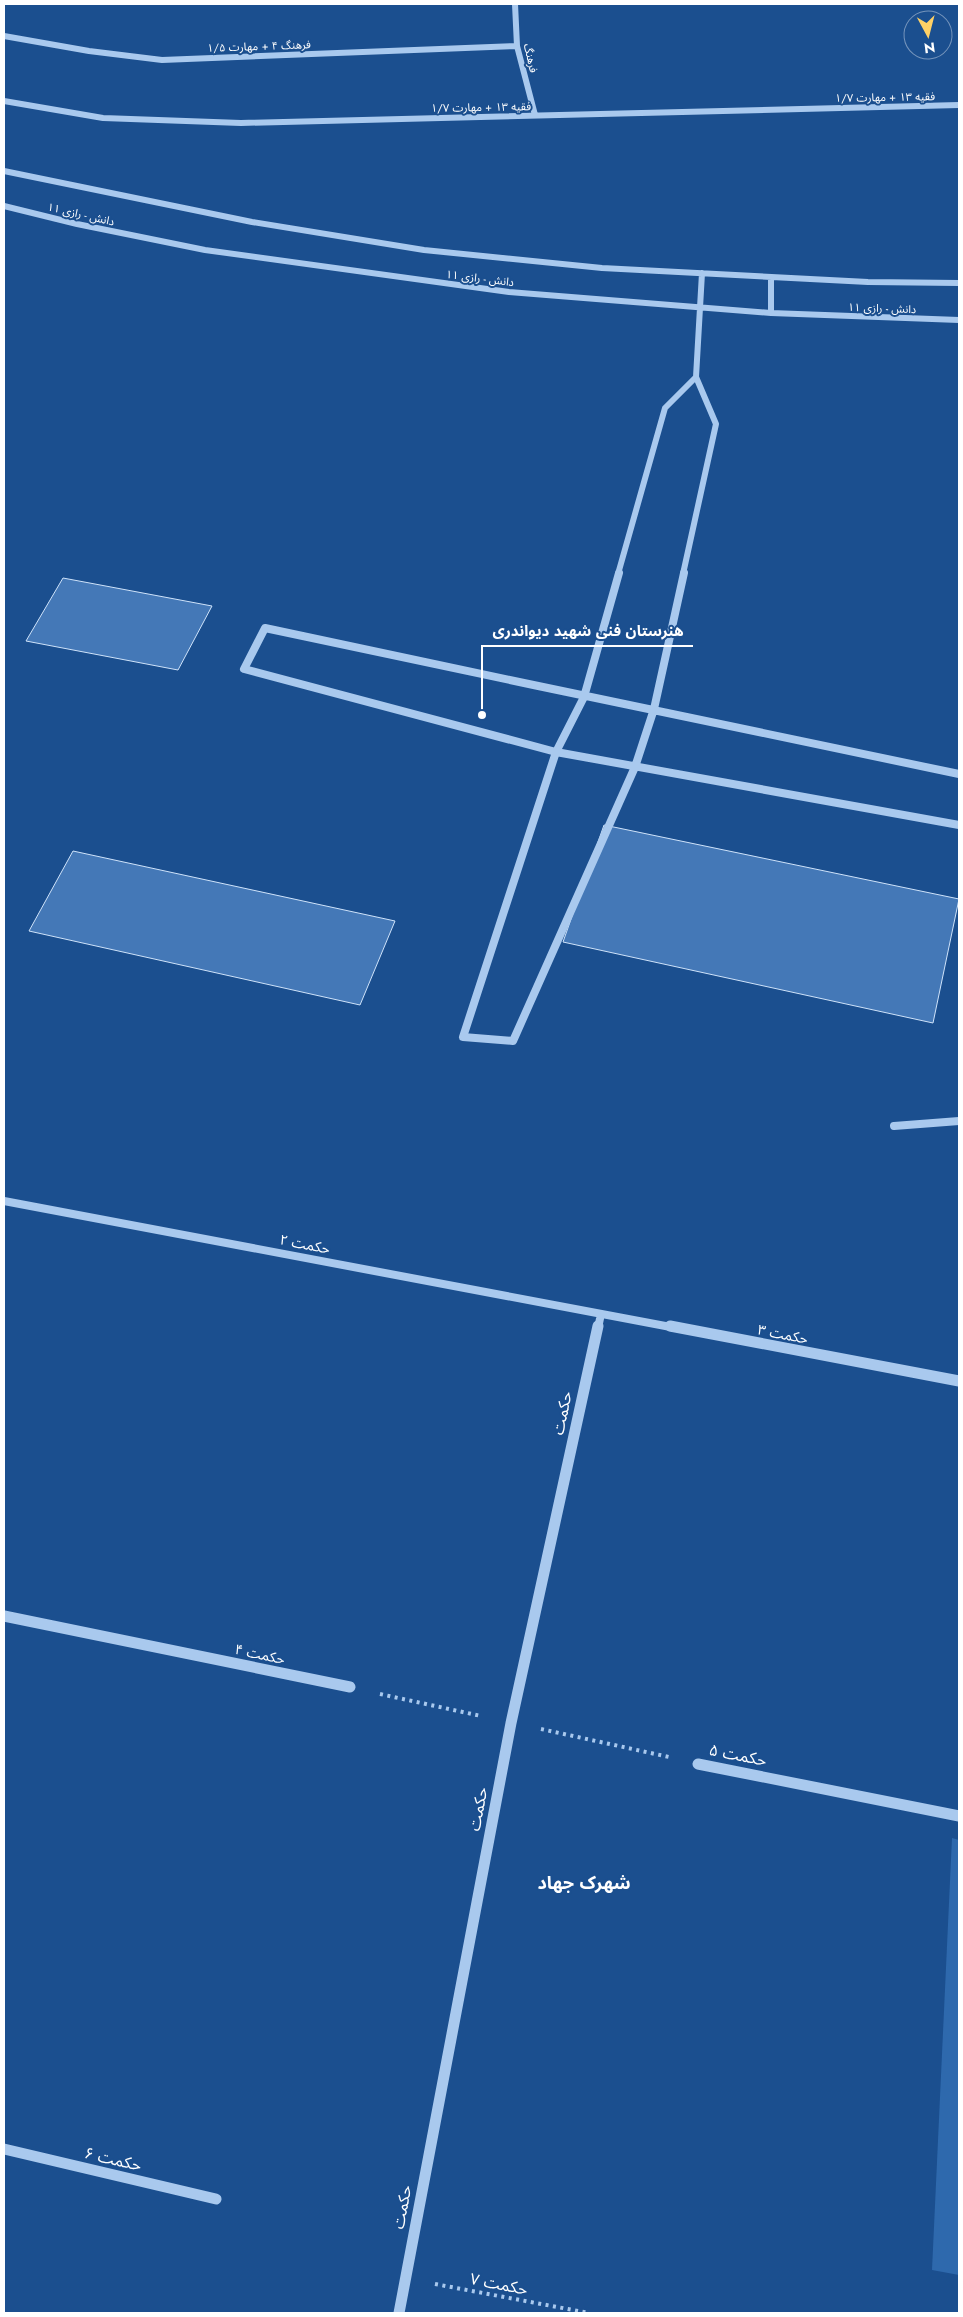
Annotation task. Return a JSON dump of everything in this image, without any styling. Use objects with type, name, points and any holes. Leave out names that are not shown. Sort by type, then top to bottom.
[{"type":"street","name":"فرهنگ","points":[[515,4],[517,46],[535,116]]},
{"type":"street","name":"فرهنگ ۴ + مهارت ۱/۵","points":[[4,36],[89,51],[162,60],[517,46]]},
{"type":"street","name":"فقیه ۱۳ + مهارت ۱/۷","points":[[4,101],[103,118],[231,122],[959,105]]},
{"type":"street","name":"دانش - رازی ۱۱","points":[[4,171],[252,222],[424,250],[602,268],[771,277],[959,283]]},
{"type":"street","name":"دانش - رازی ۱۱","points":[[4,206],[77,224],[205,250],[370,275],[509,292],[700,308],[846,317],[959,320]]},
{"type":"street","points":[[696,377],[665,408],[584,697],[556,752],[463,1037],[513,1042],[635,767],[654,709],[716,424],[696,377],[702,273]]},
{"type":"street","points":[[771,277],[771,312]]},
{"type":"street","points":[[959,774],[654,709],[584,697],[265,628],[244,669],[556,752],[959,825]]},
{"type":"street","points":[[894,1126],[959,1121]]},
{"type":"street","name":"حکمت ۲","points":[[4,1202],[601,1314]]},
{"type":"street","name":"حکمت ۳","points":[[601,1314],[959,1381]]},
{"type":"street","name":"حکمت","points":[[399,2313],[511,1722],[601,1314]]},
{"type":"street","name":"حکمت ۴","points":[[4,1616],[350,1687]]},
{"type":"street","name":"حکمت ۵","points":[[698,1764],[959,1816]]},
{"type":"street","name":"حکمت ۶","points":[[4,2149],[216,2200]]},
{"type":"path","points":[[350,1687],[511,1722]]},
{"type":"path","name":"حکمت ۵","points":[[511,1722],[698,1764]]},
{"type":"path","name":"حکمت ۷","points":[[405,2279],[589,2313]]},
{"type":"shaded area","points":[[952,1838],[959,1840],[959,2275],[932,2270]]},
{"type":"building","points":[[63,578],[212,606],[178,670],[26,641]]},
{"type":"building","points":[[604,825],[959,899],[933,1023],[563,942]]},
{"type":"building","points":[[73,851],[395,921],[360,1005],[29,931]]},
{"type":"place","name":"هنرستان فنی شهید دیواندری","points":[[482,715]]},
{"type":"district","name":"شهرک جهاد","points":[[584,1883]]}]
